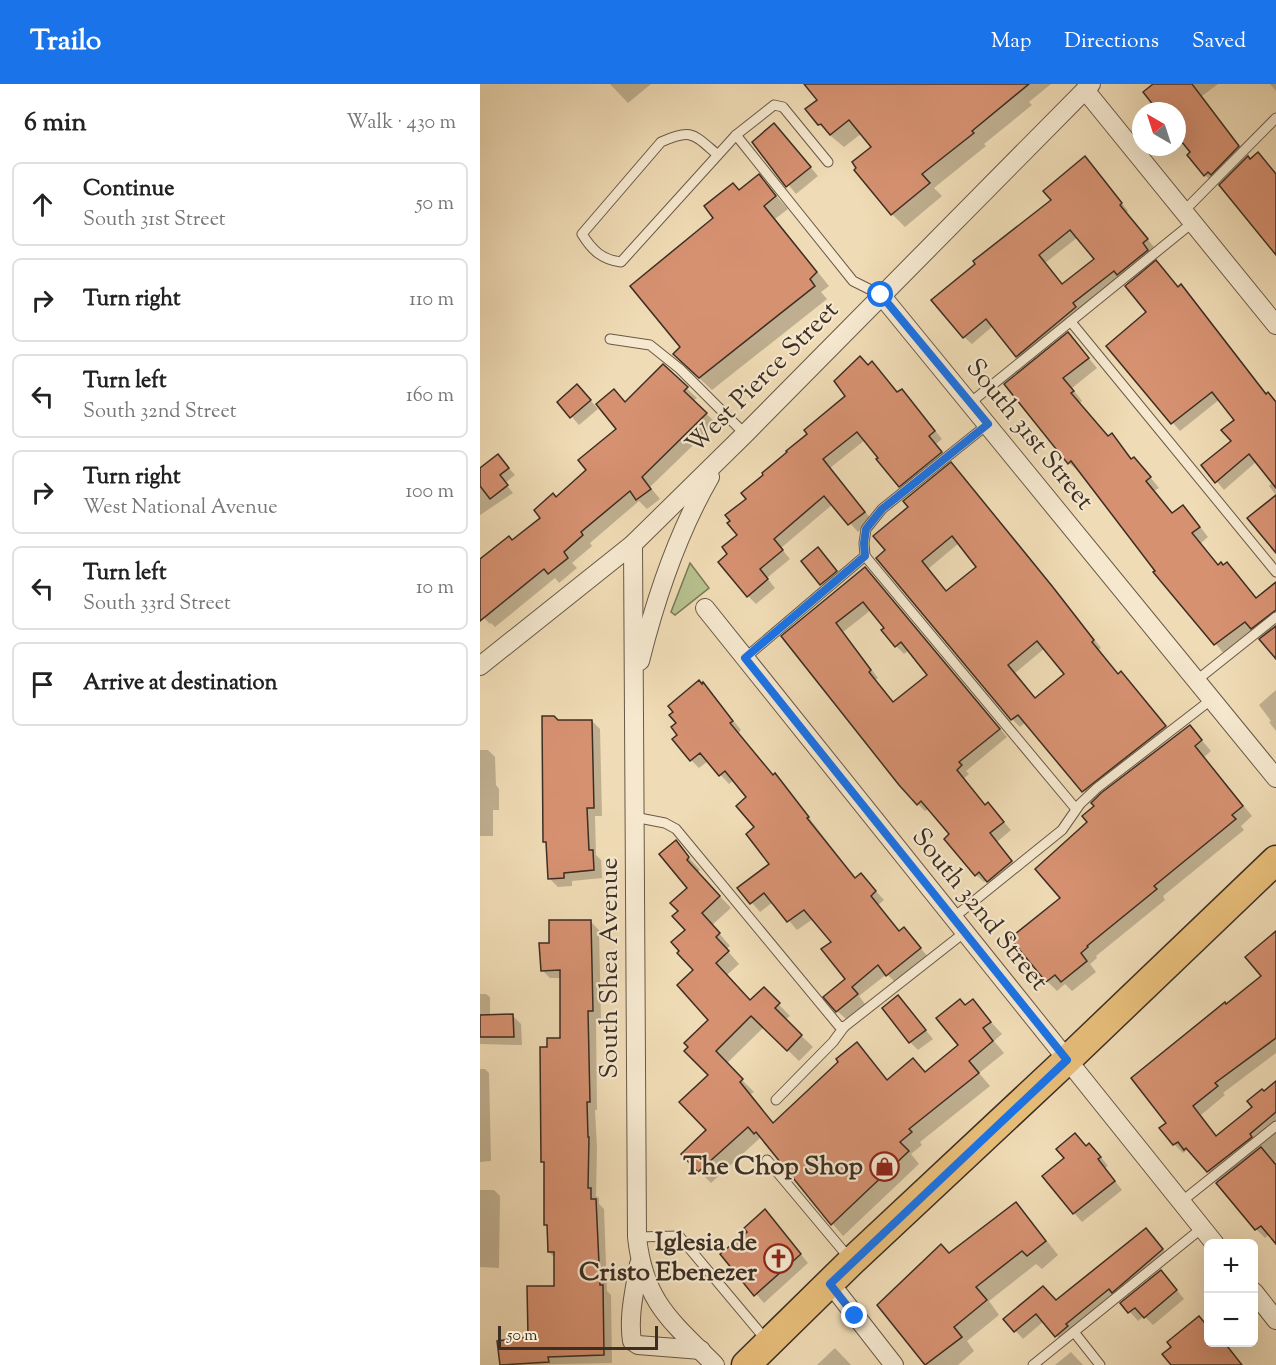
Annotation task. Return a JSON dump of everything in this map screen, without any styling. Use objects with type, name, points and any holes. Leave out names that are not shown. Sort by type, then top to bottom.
[{"type":"main road","points":[[746,1365],[852,1261],[1276,860]]},
{"type":"street","points":[[1088,87],[1188,217],[1276,325]]},
{"type":"street","name":"West Pierce Street","points":[[480,666],[633,544],[1088,87]]},
{"type":"street","name":"South 31st Street","points":[[881,295],[1276,778]]},
{"type":"street","points":[[633,689],[649,625],[666,571],[693,509],[720,458]]},
{"type":"street","name":"South Shea Avenue","points":[[633,544],[637,1237],[639,1259],[645,1281],[657,1302],[715,1365]]},
{"type":"street","name":"South 32nd Street","points":[[705,608],[1211,1239]]},
{"type":"street","points":[[639,1259],[630,1330],[632,1341],[638,1345],[701,1350]]},
{"type":"street","points":[[830,1284],[894,1365]]},
{"type":"street","points":[[1255,1293],[1276,1320]]},
{"type":"lane","points":[[718,154],[692,134],[679,134],[661,142],[582,234],[607,261],[621,262],[736,135],[774,105],[783,107],[828,162]]},
{"type":"lane","points":[[970,403],[1071,322],[1188,217],[1276,118]]},
{"type":"lane","name":"South 31st Street","points":[[736,135],[853,281],[881,295]]},
{"type":"lane","points":[[1071,322],[1276,572]]},
{"type":"lane","points":[[610,339],[650,345],[680,369],[745,434]]},
{"type":"lane","points":[[988,424],[882,509],[866,529],[865,556],[1076,809]]},
{"type":"lane","points":[[745,658],[865,556]]},
{"type":"lane","points":[[1197,680],[1276,617]]},
{"type":"lane","points":[[953,918],[1062,830],[1076,809],[1097,788],[1212,699]]},
{"type":"lane","points":[[634,817],[664,823],[676,829],[839,1026],[844,1027]]},
{"type":"lane","points":[[776,1100],[833,1042],[844,1027],[965,932]]},
{"type":"lane","points":[[1181,1202],[1276,1126]]},
{"type":"lane","points":[[767,1160],[852,1261]]},
{"type":"lane","points":[[1033,1365],[1203,1228]]},
{"type":"lane","points":[[637,1237],[679,1236],[768,1343]]},
{"type":"lane","points":[[1074,1332],[1100,1365]]},
{"type":"green space","points":[[690,563],[709,588],[675,615],[671,612]]},
{"type":"building","points":[[804,84],[1029,84],[972,131],[974,133],[922,174],[930,183],[891,215],[854,170],[856,168],[852,162],[871,147],[849,120],[830,135],[821,124],[818,125],[805,109],[817,100]]},
{"type":"building","points":[[1153,84],[1192,84],[1239,146],[1211,175],[1208,172],[1204,176],[1187,155],[1190,152],[1186,147],[1186,102],[1151,102],[1143,92]]},
{"type":"building","points":[[774,123],[811,167],[786,187],[752,142]]},
{"type":"building","points":[[1258,152],[1276,174],[1276,255],[1219,185],[1248,156],[1250,159]]},
{"type":"building","points":[[1085,156],[1148,239],[1143,243],[1148,250],[1117,275],[1114,271],[1073,303],[1076,307],[1016,357],[986,319],[963,338],[931,300],[975,264],[973,261],[1051,200],[1043,191]],"holes":[[[1070,230],[1094,259],[1062,284],[1039,255]]]},
{"type":"building","points":[[759,174],[776,196],[764,206],[817,272],[810,279],[815,286],[699,378],[673,354],[680,347],[630,286],[713,218],[704,206],[733,183],[739,190]]},
{"type":"building","points":[[1156,260],[1178,287],[1181,284],[1266,394],[1268,392],[1276,402],[1276,488],[1249,454],[1215,483],[1201,465],[1231,441],[1221,430],[1234,420],[1212,392],[1171,424],[1106,346],[1146,312],[1125,286]]},
{"type":"building","points":[[1068,332],[1089,358],[1063,378],[1074,391],[1071,393],[1108,436],[1112,433],[1131,459],[1134,457],[1151,477],[1146,481],[1172,513],[1183,505],[1200,527],[1192,533],[1218,565],[1221,562],[1223,565],[1227,562],[1256,598],[1276,582],[1276,610],[1251,629],[1245,622],[1214,645],[1153,572],[1155,571],[1071,461],[1068,464],[1004,384]]},
{"type":"building","points":[[860,356],[868,365],[872,361],[897,392],[902,389],[935,431],[929,436],[942,452],[899,487],[857,432],[823,459],[865,512],[848,525],[824,496],[774,539],[783,550],[760,569],[768,579],[747,597],[718,562],[727,554],[722,547],[737,535],[727,523],[730,521],[725,515],[746,499],[741,493],[807,434],[804,430],[845,396],[834,381]]},
{"type":"building","points":[[663,364],[688,387],[684,391],[707,413],[642,477],[651,489],[636,500],[630,491],[581,532],[583,535],[564,552],[568,558],[548,574],[544,569],[480,621],[480,559],[509,536],[512,540],[540,518],[534,510],[553,493],[556,497],[586,470],[578,460],[616,429],[596,404],[614,389],[625,402]]},
{"type":"building","points":[[577,384],[591,400],[570,418],[557,402]]},
{"type":"building","points":[[498,454],[509,468],[500,475],[508,485],[490,499],[480,486],[480,468]]},
{"type":"building","points":[[951,462],[1052,586],[1118,674],[1121,671],[1166,726],[1082,792],[1018,715],[1011,720],[876,558],[885,550],[873,536],[908,507],[903,501]],"holes":[[[952,536],[976,567],[946,591],[922,561]],[[1037,641],[1064,674],[1035,698],[1008,665]]]},
{"type":"building","points":[[1276,495],[1276,553],[1247,518]]},
{"type":"building","points":[[818,547],[837,571],[820,585],[801,561]]},
{"type":"building","points":[[865,567],[1000,729],[959,762],[962,765],[957,770],[985,805],[988,802],[1004,822],[990,833],[1012,861],[987,882],[979,872],[975,876],[944,839],[949,834],[921,801],[917,805],[899,785],[781,636]],"holes":[[[863,602],[884,628],[881,630],[895,647],[901,642],[927,675],[893,702],[869,672],[871,670],[836,623]]]},
{"type":"building","points":[[1276,626],[1276,659],[1259,639]]},
{"type":"building","points":[[699,680],[702,684],[703,682],[733,721],[730,723],[773,775],[775,773],[809,817],[807,818],[855,878],[861,873],[876,891],[871,896],[899,931],[904,927],[921,948],[886,976],[878,965],[852,987],[858,994],[836,1012],[823,997],[845,979],[821,949],[831,942],[804,910],[787,922],[764,893],[750,904],[737,888],[769,864],[746,834],[754,827],[736,806],[746,797],[725,771],[719,776],[700,753],[690,761],[672,739],[677,735],[671,727],[676,723],[669,715],[673,712],[668,706]]},
{"type":"building","points":[[542,716],[554,716],[558,720],[592,720],[594,808],[587,808],[589,850],[593,850],[594,870],[564,873],[564,878],[548,879],[546,842],[543,842]]},
{"type":"building","points":[[1190,725],[1202,740],[1195,746],[1243,806],[1232,815],[1236,819],[1154,886],[1157,889],[1087,946],[1081,953],[1087,961],[1061,982],[1055,975],[1046,982],[1010,938],[1060,898],[1035,869],[1087,822],[1082,816],[1094,806],[1091,803],[1101,793]]},
{"type":"building","points":[[676,840],[689,857],[687,860],[720,896],[702,913],[720,933],[716,937],[729,951],[716,963],[750,1000],[764,987],[780,1003],[775,1008],[802,1035],[787,1051],[751,1016],[716,1051],[743,1079],[740,1082],[773,1123],[838,1062],[836,1059],[857,1042],[887,1080],[913,1058],[925,1072],[958,1045],[936,1018],[960,999],[965,1005],[973,999],[991,1022],[983,1028],[993,1041],[969,1061],[979,1073],[909,1129],[912,1132],[900,1142],[909,1151],[831,1225],[756,1132],[754,1134],[748,1127],[698,1172],[681,1154],[706,1130],[679,1102],[708,1075],[684,1051],[688,1047],[684,1043],[708,1020],[677,985],[693,970],[677,953],[679,951],[671,942],[685,930],[672,916],[678,911],[670,903],[687,888],[659,854]]},
{"type":"building","points":[[549,920],[591,920],[593,1011],[588,1011],[590,1102],[587,1102],[588,1188],[591,1188],[591,1199],[596,1199],[600,1285],[603,1285],[604,1355],[548,1357],[549,1362],[500,1365],[497,1341],[528,1337],[527,1286],[554,1286],[554,1252],[548,1252],[547,1225],[544,1225],[544,1162],[541,1162],[540,1047],[547,1047],[547,1038],[560,1038],[560,970],[541,971],[539,943],[549,943]]},
{"type":"building","points":[[1276,931],[1276,1038],[1215,1083],[1218,1086],[1193,1106],[1216,1136],[1252,1107],[1247,1101],[1276,1081],[1276,1112],[1250,1134],[1252,1137],[1207,1172],[1186,1148],[1184,1150],[1178,1142],[1173,1145],[1159,1128],[1166,1123],[1131,1078],[1261,976],[1245,957]]},
{"type":"building","points":[[898,995],[926,1030],[909,1043],[882,1008]]},
{"type":"building","points":[[513,1014],[514,1037],[480,1037],[480,1015]]},
{"type":"building","points":[[1075,1133],[1086,1146],[1089,1143],[1101,1157],[1098,1159],[1115,1181],[1073,1214],[1042,1176],[1064,1158],[1056,1149]]},
{"type":"building","points":[[1261,1147],[1276,1165],[1276,1244],[1261,1226],[1255,1230],[1216,1183]]},
{"type":"building","points":[[1016,1202],[1046,1241],[1027,1256],[1022,1251],[976,1287],[987,1300],[954,1327],[962,1337],[925,1365],[877,1305],[941,1244],[949,1253]]},
{"type":"building","points":[[765,1209],[801,1254],[754,1296],[720,1254],[747,1232],[744,1228]]},
{"type":"building","points":[[1146,1228],[1163,1249],[1112,1293],[1109,1289],[1066,1324],[1068,1326],[1055,1337],[1036,1314],[1014,1332],[1003,1319],[1043,1286],[1056,1300]]},
{"type":"building","points":[[1161,1270],[1177,1290],[1144,1318],[1135,1308],[1128,1313],[1120,1303]]},
{"type":"building","points":[[1199,1316],[1204,1322],[1204,1347],[1228,1347],[1242,1365],[1171,1365],[1162,1354],[1171,1347],[1167,1342]]},
{"type":"place","name":"The Chop Shop","points":[[884,1167]]},
{"type":"place","name":"Iglesia de Cristo Ebenezer","points":[[778,1258]]},
{"type":"route","points":[[855,1316],[830,1284],[1067,1060],[745,658],[865,556],[866,529],[882,509],[988,424],[881,295]]}]
